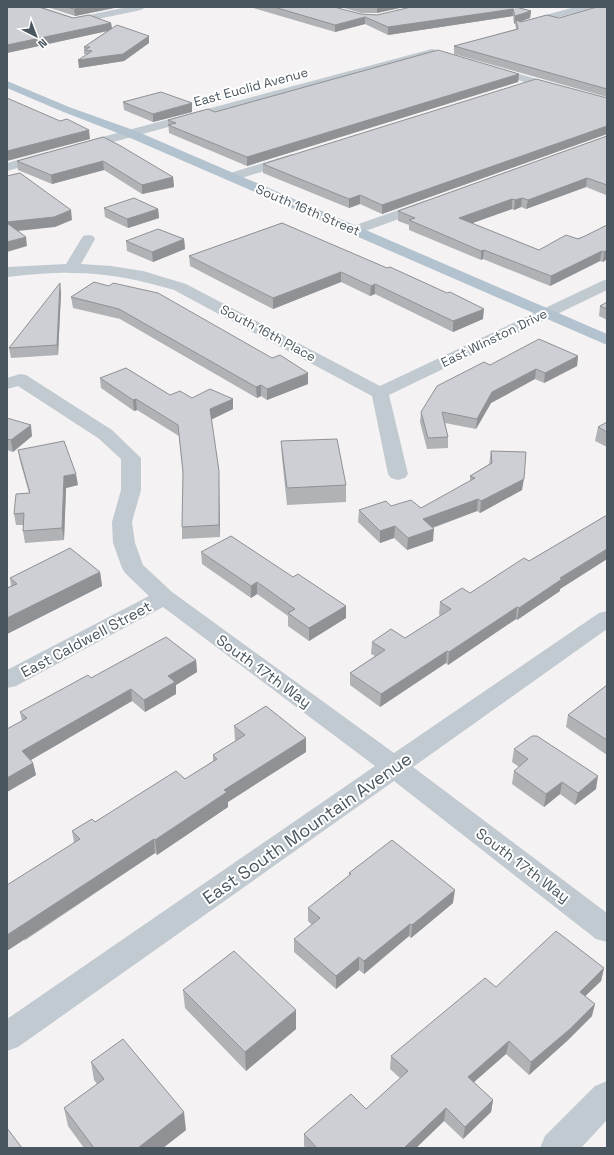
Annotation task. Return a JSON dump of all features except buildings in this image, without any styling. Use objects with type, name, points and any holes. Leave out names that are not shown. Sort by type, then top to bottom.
[{"type":"main road","name":"South 16th Street","points":[[7,84],[65,109],[132,134],[607,340]]},
{"type":"street","points":[[33,7],[74,21],[141,7]]},
{"type":"street","points":[[520,25],[586,7]]},
{"type":"street","name":"East Euclid Avenue","points":[[7,167],[432,52],[534,82]]},
{"type":"street","points":[[511,89],[534,82],[607,103]]},
{"type":"street","points":[[232,177],[300,156]]},
{"type":"street","points":[[355,230],[437,200]]},
{"type":"street","points":[[71,268],[88,238]]},
{"type":"street","name":"South 16th Place","points":[[7,272],[71,268],[143,276],[180,287],[380,393]]},
{"type":"street","name":"East Winston Drive","points":[[380,393],[607,284]]},
{"type":"street","name":"South 17th Way","points":[[7,384],[20,379],[105,434],[131,458],[131,490],[122,522],[124,543],[133,568],[164,597],[394,767],[607,930]]},
{"type":"street","points":[[380,393],[398,474]]},
{"type":"street","name":"East Caldwell Street","points":[[7,680],[164,597]]},
{"type":"street","name":"East South Mountain Avenue","points":[[7,1037],[607,618]]},
{"type":"street","points":[[557,1148],[607,1098]]}]
